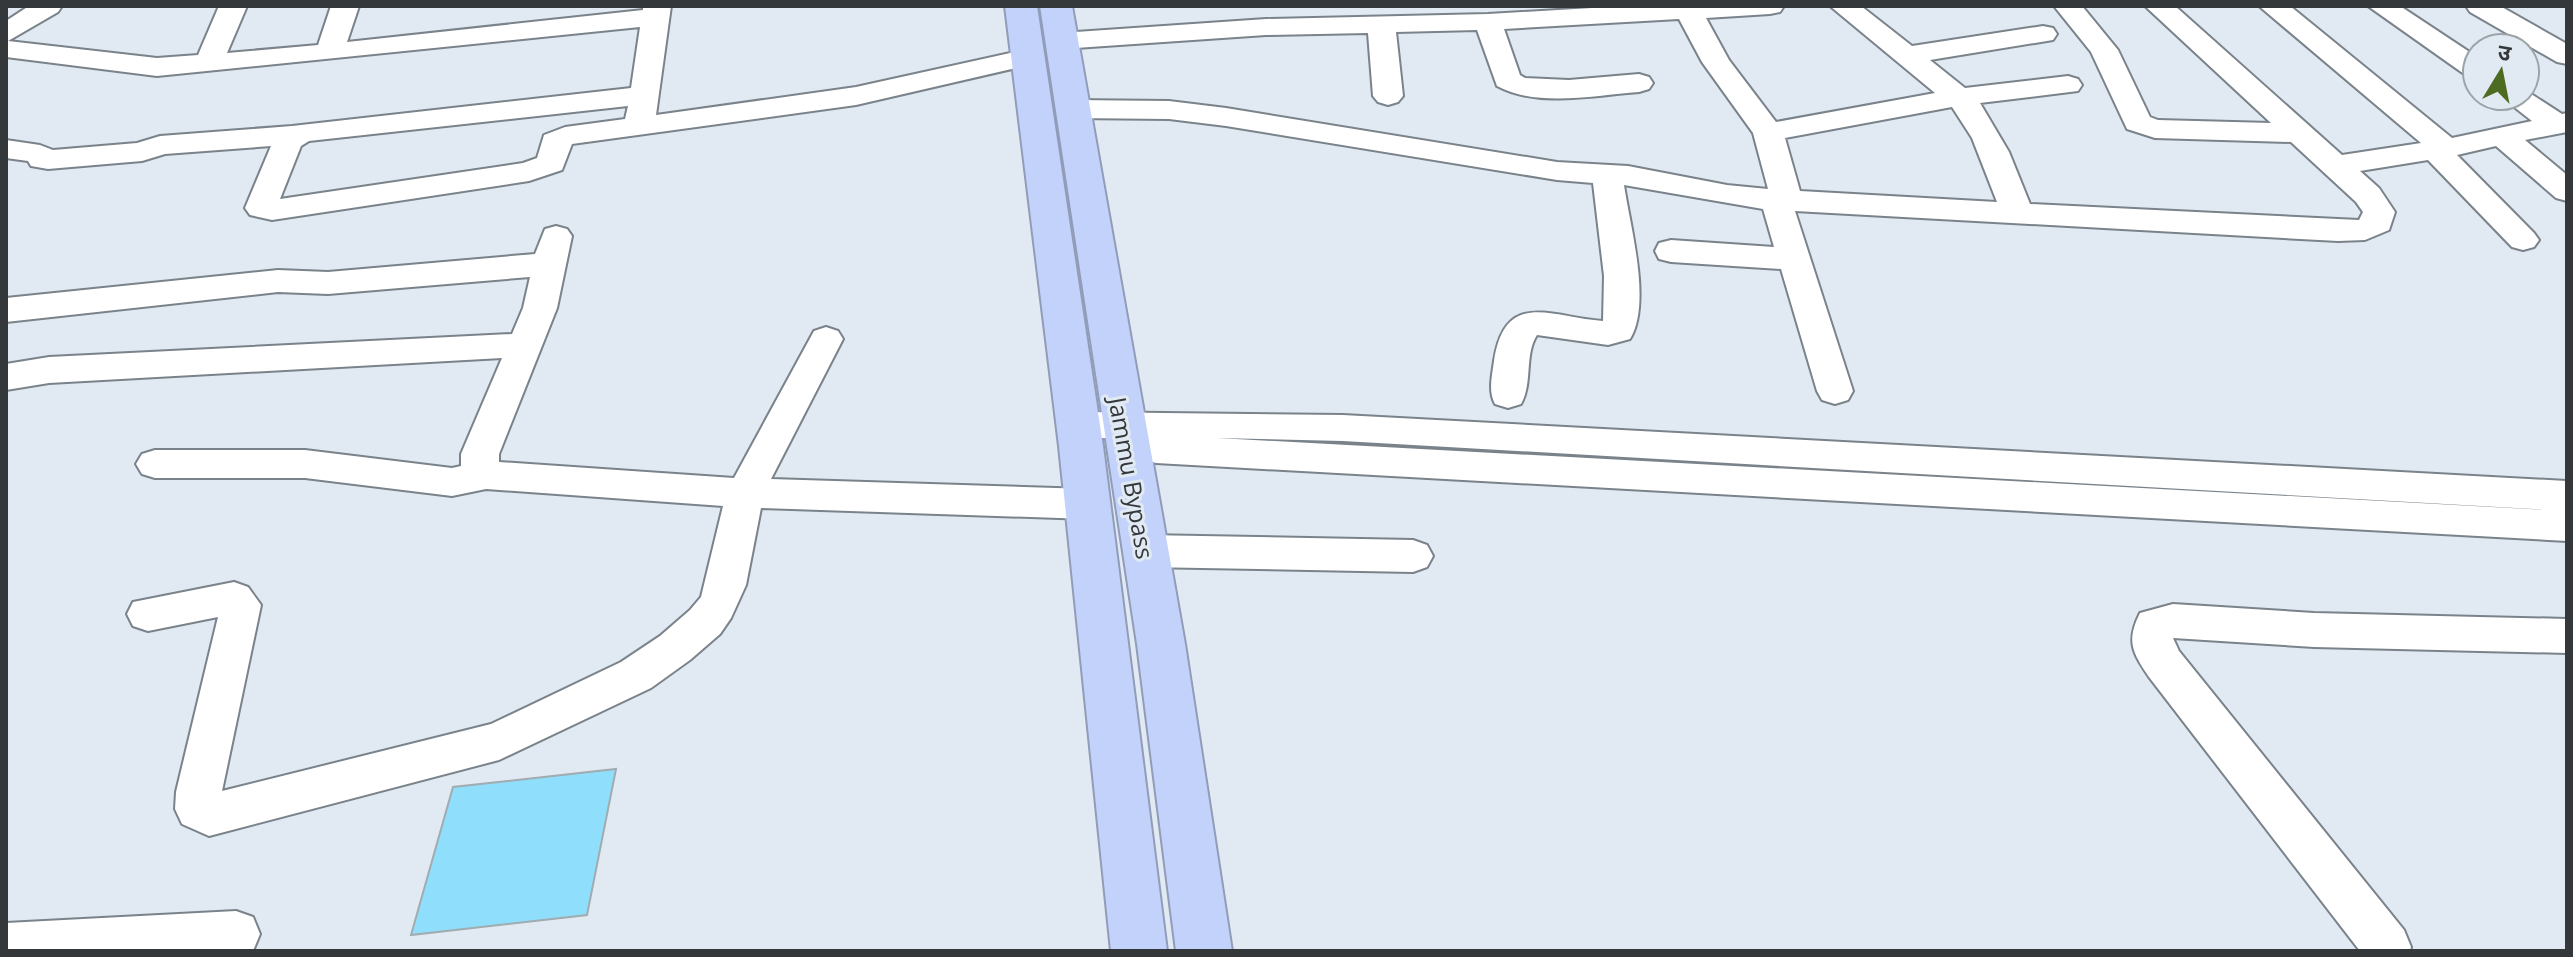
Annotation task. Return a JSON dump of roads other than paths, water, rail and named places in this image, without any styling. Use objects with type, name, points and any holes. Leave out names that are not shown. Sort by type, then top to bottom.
[{"type":"highway","name":"Jammu Bypass","points":[[1021,6],[1048,35],[1072,109],[1161,644],[1204,951]]},
{"type":"highway","name":"Jammu Bypass","points":[[1048,35],[1080,436],[1139,951]]},
{"type":"street","points":[[6,33],[48,6]]},
{"type":"street","points":[[209,63],[233,6]]},
{"type":"street","points":[[329,52],[345,6]]},
{"type":"street","points":[[295,135],[288,141],[260,203],[263,210],[529,172],[551,163],[554,145],[561,137],[886,91],[1048,35],[1260,16],[1503,16],[1689,12],[1770,6]]},
{"type":"street","points":[[1844,6],[1959,97],[1986,132],[2017,213]]},
{"type":"street","points":[[2068,6],[2104,50],[2138,123],[2155,129],[2297,133]]},
{"type":"street","points":[[1072,109],[1169,110],[1557,171],[1607,175],[1781,200],[2338,231],[2365,230],[2378,223],[2379,212],[2368,195],[2159,6]]},
{"type":"street","points":[[2273,6],[2440,149],[2523,240]]},
{"type":"street","points":[[2382,6],[2461,59]]},
{"type":"street","points":[[2480,6],[2567,56]]},
{"type":"street","points":[[6,49],[157,67],[329,52],[656,11],[639,125]]},
{"type":"street","points":[[1689,12],[1716,62],[1768,132],[1793,259],[1835,391]]},
{"type":"street","points":[[1503,16],[1507,80],[1512,86],[1536,89],[1639,83]]},
{"type":"street","points":[[1388,96],[1391,18]]},
{"type":"street","points":[[1909,55],[2043,34]]},
{"type":"street","points":[[1768,132],[1959,97],[2068,85]]},
{"type":"street","points":[[6,149],[40,154],[42,159],[48,160],[142,152],[160,145],[295,135],[644,95]]},
{"type":"street","points":[[2541,111],[2562,124]]},
{"type":"street","points":[[2336,165],[2440,149],[2562,124]]},
{"type":"street","points":[[2503,137],[2567,191]]},
{"type":"street","points":[[1508,395],[1517,341],[1527,324],[1543,323],[1600,334],[1618,331],[1622,320],[1621,288],[1607,175]]},
{"type":"street","points":[[6,310],[278,281],[328,283],[554,250],[527,345],[480,454],[480,466],[486,475]]},
{"type":"street","points":[[1671,251],[1793,259]]},
{"type":"street","points":[[148,614],[222,600],[234,599],[241,605],[199,792],[198,809],[209,815],[499,741],[636,675],[705,622],[717,606],[726,585],[745,493],[826,339]]},
{"type":"street","points":[[6,377],[49,370],[527,345]]},
{"type":"street","points":[[1080,436],[1343,428],[2567,496]]},
{"type":"street","points":[[1124,436],[2567,526]]},
{"type":"street","points":[[155,464],[305,464],[452,482],[486,475],[745,493],[1088,504]]},
{"type":"street","points":[[1145,551],[1413,556]]},
{"type":"street","points":[[2387,947],[2159,656],[2150,634],[2155,625],[2173,621],[2314,630],[2567,636]]},
{"type":"street","points":[[6,947],[236,934]]}]
